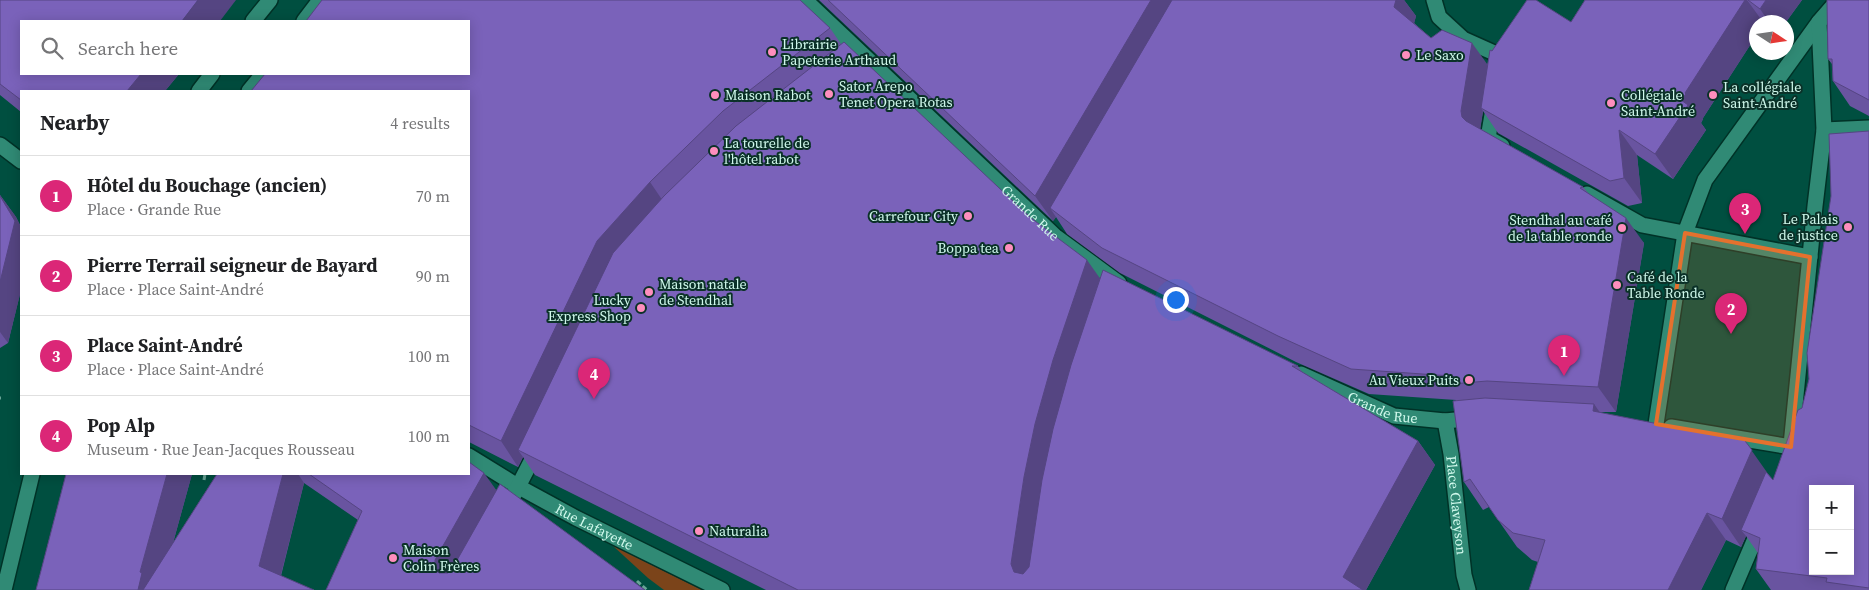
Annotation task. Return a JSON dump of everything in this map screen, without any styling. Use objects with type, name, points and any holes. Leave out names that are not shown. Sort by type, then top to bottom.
[{"type":"street","points":[[255,20],[270,0]]},
{"type":"street","points":[[305,20],[320,0]]},
{"type":"street","name":"Grande Rue","points":[[805,0],[857,58],[1055,236],[1115,281],[1133,290]]},
{"type":"street","points":[[1434,0],[1439,17],[1463,39],[1501,56],[1488,138],[1514,153]]},
{"type":"street","points":[[1656,424],[1685,233],[1704,180],[1819,22],[1838,0]]},
{"type":"street","points":[[1640,424],[1656,424],[1790,454],[1824,130],[1819,22]]},
{"type":"street","points":[[200,90],[211,75]]},
{"type":"street","points":[[250,90],[262,75]]},
{"type":"street","points":[[1824,130],[1869,128]]},
{"type":"street","points":[[0,145],[20,160]]},
{"type":"street","points":[[1574,186],[1642,225],[1810,257]]},
{"type":"street","points":[[1055,236],[1065,219]]},
{"type":"street","points":[[1109,299],[1115,281]]},
{"type":"street","name":"Grande Rue","points":[[1284,366],[1394,416],[1445,421],[1494,416]]},
{"type":"street","name":"Place Claveyson","points":[[1445,421],[1451,454],[1464,575],[1468,590]]},
{"type":"street","points":[[496,529],[545,434]]},
{"type":"street","name":"Rue Lafayette","points":[[470,457],[519,487],[576,518],[722,590]]},
{"type":"street","points":[[4,590],[32,475]]},
{"type":"street","points":[[1733,590],[1764,517]]},
{"type":"path","points":[[204,480],[205,475]]},
{"type":"highlighted area","points":[[1685,233],[1810,257],[1791,447],[1656,424]]},
{"type":"shaded area","points":[[612,545],[702,590],[664,590]]},
{"type":"building","points":[[0,0],[198,0],[183,20],[20,20],[20,75],[140,75],[128,90],[20,90],[20,99],[0,84]]},
{"type":"building","points":[[322,0],[800,0],[830,28],[723,111],[650,182],[597,241],[501,441],[470,426],[470,90],[252,90],[264,75],[470,75],[470,20],[307,20]]},
{"type":"building","points":[[828,0],[1151,0],[1035,196]]},
{"type":"building","points":[[1172,0],[1396,0],[1394,7],[1431,38],[1442,30],[1472,43],[1461,111],[1462,117],[1583,187],[1580,188],[1626,218],[1598,387],[1487,381],[1452,384],[1451,376],[1351,369],[1278,336],[1102,248],[1050,208]]},
{"type":"building","name":"Collégiale Saint-André","points":[[1527,0],[1536,0],[1571,22],[1585,0],[1745,0],[1685,93],[1681,100],[1688,105],[1655,154],[1619,130],[1624,178],[1610,181],[1481,108],[1490,50],[1492,51]]},
{"type":"building","points":[[1748,0],[1766,0],[1760,9]]},
{"type":"building","points":[[1827,0],[1869,0],[1869,100],[1833,81],[1832,59],[1828,59]]},
{"type":"building","points":[[844,42],[1031,218],[1087,260],[1053,360],[1035,424],[1024,477],[1011,564],[1014,572],[1023,574],[1029,567],[1042,480],[1053,429],[1071,365],[1103,270],[1298,366],[1292,366],[1418,441],[1343,577],[1363,590],[798,590],[518,450],[613,253],[664,196],[736,126]]},
{"type":"building","points":[[1869,131],[1869,588],[1826,582],[1827,578],[1756,569],[1760,538],[1741,530],[1766,472],[1773,480],[1798,410],[1802,408],[1809,379],[1807,353],[1831,196],[1829,134]]},
{"type":"building","points":[[0,196],[15,221],[0,282]]},
{"type":"building","points":[[1485,398],[1594,404],[1593,411],[1704,433],[1742,437],[1752,450],[1722,519],[1707,513],[1668,590],[1529,590],[1545,540],[1513,533],[1498,520],[1470,479],[1464,482],[1453,401]]},
{"type":"building","points":[[470,463],[484,473],[435,560],[435,569],[439,573],[448,573],[452,569],[500,484],[645,590],[326,590],[362,511],[310,475],[470,475]]},
{"type":"building","points":[[66,475],[167,475],[140,572],[142,573],[138,590],[36,590]]},
{"type":"building","points":[[216,475],[283,475],[259,566],[314,590],[143,590]]},
{"type":"place","name":"Librairie Papeterie Arthaud","points":[[772,52]]},
{"type":"place","name":"Le Saxo","points":[[1406,55]]},
{"type":"place","name":"Sator Arepo Tenet Opera Rotas","points":[[829,94]]},
{"type":"place","name":"Maison Rabot","points":[[715,95]]},
{"type":"place","name":"La collégiale Saint-André","points":[[1713,95]]},
{"type":"place","name":"Collégiale Saint-André","points":[[1611,103]]},
{"type":"place","name":"La tourelle de l'hôtel rabot","points":[[714,151]]},
{"type":"place","name":"Carrefour City","points":[[968,216]]},
{"type":"place","name":"Le Palais de justice","points":[[1848,227]]},
{"type":"place","name":"Stendhal au café de la table ronde","points":[[1622,228]]},
{"type":"place","name":"Place Saint-André","points":[[1745,234]]},
{"type":"place","name":"Boppa tea","points":[[1009,248]]},
{"type":"place","name":"Café de la Table Ronde","points":[[1617,285]]},
{"type":"place","name":"Maison natale de Stendhal","points":[[649,292]]},
{"type":"place","name":"Lucky Express Shop","points":[[641,308]]},
{"type":"place","name":"Pierre Terrail seigneur de Bayard","points":[[1731,334]]},
{"type":"place","name":"Hôtel du Bouchage (ancien)","points":[[1564,376]]},
{"type":"place","name":"Au Vieux Puits","points":[[1469,380]]},
{"type":"place","name":"Pop Alp","points":[[594,399]]},
{"type":"place","name":"Naturalia","points":[[699,531]]},
{"type":"place","name":"Maison Colin Frères","points":[[393,558]]}]
